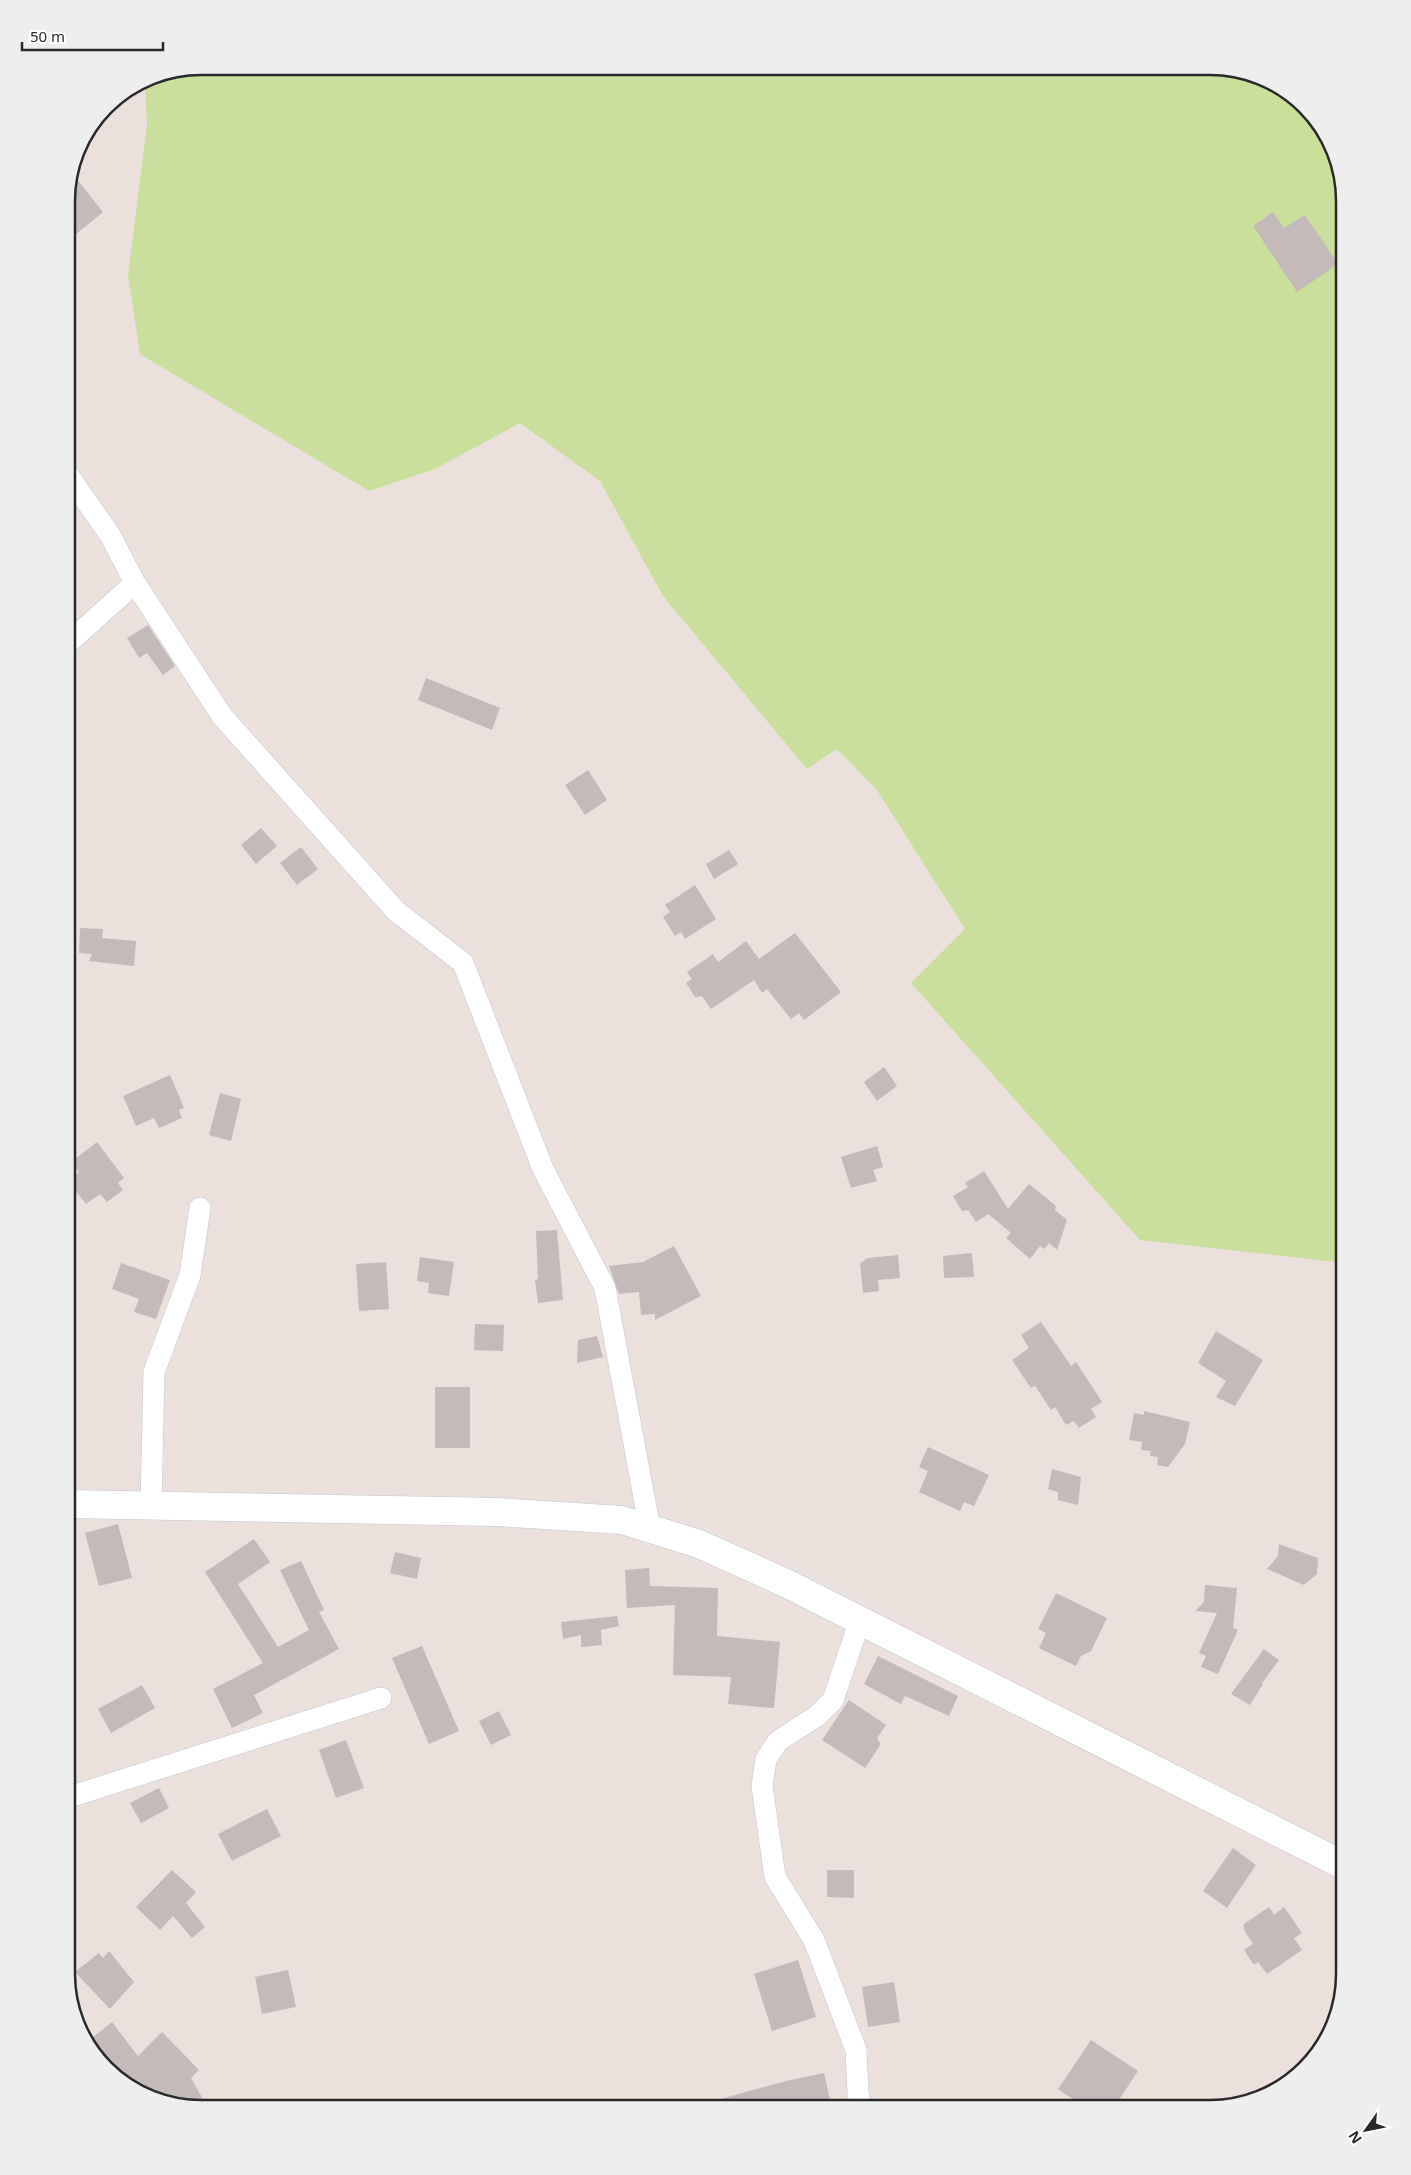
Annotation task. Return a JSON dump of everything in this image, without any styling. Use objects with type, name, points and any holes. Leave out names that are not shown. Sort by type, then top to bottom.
[{"type":"street","points":[[75,485],[110,536],[135,583],[222,716],[396,911],[463,963],[543,1169],[605,1288],[650,1529]]},
{"type":"street","points":[[75,637],[135,583]]},
{"type":"street","points":[[151,1505],[154,1372],[190,1275],[200,1208]]},
{"type":"street","points":[[75,1504],[497,1512],[622,1520],[699,1544],[788,1584],[1336,1861]]},
{"type":"street","points":[[859,2100],[856,2050],[814,1940],[775,1877],[762,1786],[766,1759],[778,1741],[817,1716],[833,1700],[860,1620]]},
{"type":"street","points":[[75,1795],[382,1698]]},
{"type":"green space","points":[[201,75],[1218,75],[1235,77],[1266,88],[1293,106],[1315,131],[1323,145],[1334,176],[1336,193],[1336,1262],[1140,1240],[911,983],[965,929],[877,790],[837,749],[807,769],[663,596],[600,481],[520,423],[435,469],[369,491],[140,354],[128,275],[147,125],[145,88],[168,79]]},
{"type":"building","points":[[77,179],[103,212],[75,235]]},
{"type":"building","points":[[1273,212],[1284,228],[1305,215],[1336,261],[1336,265],[1297,292],[1253,226]]},
{"type":"building","points":[[148,625],[175,666],[163,675],[147,653],[139,658],[127,638]]},
{"type":"building","points":[[426,678],[500,708],[492,730],[418,700]]},
{"type":"building","points":[[588,770],[607,800],[585,815],[565,785]]},
{"type":"building","points":[[261,828],[277,846],[256,864],[241,845]]},
{"type":"building","points":[[301,847],[318,869],[297,885],[280,863]]},
{"type":"building","points":[[729,850],[738,864],[714,879],[706,864]]},
{"type":"building","points":[[695,885],[716,919],[685,939],[681,932],[675,936],[663,917],[670,912],[665,905]]},
{"type":"building","points":[[80,928],[103,929],[102,938],[136,941],[134,966],[89,961],[92,954],[79,953]]},
{"type":"building","points":[[795,933],[841,992],[804,1020],[799,1013],[791,1019],[767,989],[762,993],[754,980],[711,1009],[702,996],[695,997],[686,983],[692,979],[687,972],[713,954],[718,962],[746,941],[759,959]]},
{"type":"building","points":[[884,1067],[897,1086],[877,1101],[864,1082]]},
{"type":"building","points":[[170,1075],[184,1108],[179,1110],[182,1118],[159,1128],[154,1118],[136,1126],[123,1096]]},
{"type":"building","points":[[220,1093],[241,1099],[231,1141],[209,1135]]},
{"type":"building","points":[[97,1142],[124,1178],[118,1183],[123,1190],[107,1202],[100,1194],[86,1204],[75,1190],[75,1175],[79,1172],[75,1167],[75,1159]]},
{"type":"building","points":[[877,1146],[883,1167],[873,1170],[877,1181],[851,1188],[841,1157]]},
{"type":"building","points":[[984,1171],[1008,1209],[1029,1184],[1056,1206],[1055,1210],[1067,1220],[1057,1250],[1049,1243],[1044,1249],[1040,1246],[1030,1259],[1006,1238],[1011,1233],[988,1214],[976,1222],[968,1210],[962,1211],[953,1196],[968,1187],[965,1183]]},
{"type":"building","points":[[557,1230],[563,1300],[538,1303],[535,1280],[538,1279],[536,1231]]},
{"type":"building","points":[[674,1246],[701,1296],[655,1320],[655,1314],[641,1315],[639,1292],[619,1294],[609,1266],[643,1262]]},
{"type":"building","points":[[972,1253],[974,1277],[944,1278],[943,1256]]},
{"type":"building","points":[[898,1255],[900,1278],[878,1280],[879,1291],[863,1293],[860,1263],[868,1258]]},
{"type":"building","points":[[420,1257],[454,1262],[449,1296],[428,1293],[429,1283],[417,1281]]},
{"type":"building","points":[[386,1262],[389,1309],[359,1311],[356,1264]]},
{"type":"building","points":[[121,1263],[170,1280],[156,1319],[134,1312],[139,1299],[112,1289]]},
{"type":"building","points":[[1041,1322],[1071,1366],[1076,1362],[1102,1402],[1091,1409],[1096,1417],[1079,1428],[1074,1421],[1066,1425],[1055,1407],[1051,1410],[1035,1386],[1031,1388],[1012,1360],[1029,1348],[1021,1335]]},
{"type":"building","points":[[475,1324],[504,1325],[503,1351],[474,1350]]},
{"type":"building","points":[[1216,1331],[1263,1360],[1235,1406],[1216,1397],[1226,1381],[1198,1363]]},
{"type":"building","points":[[597,1336],[603,1357],[577,1363],[578,1340]]},
{"type":"building","points":[[435,1387],[470,1387],[470,1448],[435,1448]]},
{"type":"building","points":[[1144,1411],[1190,1422],[1185,1444],[1168,1467],[1157,1465],[1158,1457],[1150,1456],[1151,1451],[1141,1450],[1142,1442],[1129,1440],[1134,1413],[1144,1415]]},
{"type":"building","points":[[928,1447],[989,1475],[974,1506],[964,1502],[960,1511],[919,1492],[928,1471],[919,1467]]},
{"type":"building","points":[[1052,1469],[1081,1477],[1078,1505],[1058,1500],[1058,1492],[1048,1489]]},
{"type":"building","points":[[118,1524],[132,1578],[99,1586],[85,1533]]},
{"type":"building","points":[[254,1539],[270,1562],[238,1584],[278,1647],[309,1630],[280,1570],[301,1561],[324,1610],[319,1612],[339,1649],[254,1695],[263,1713],[232,1728],[213,1689],[263,1663],[205,1572]]},
{"type":"building","points":[[1279,1544],[1318,1558],[1317,1574],[1304,1585],[1267,1569],[1278,1556]]},
{"type":"building","points":[[395,1552],[421,1558],[417,1579],[390,1573]]},
{"type":"building","points":[[649,1568],[650,1586],[718,1588],[717,1636],[780,1642],[774,1708],[728,1704],[731,1677],[673,1675],[675,1605],[627,1608],[625,1570]]},
{"type":"building","points":[[1205,1585],[1237,1588],[1233,1628],[1238,1630],[1218,1674],[1201,1667],[1206,1656],[1199,1653],[1217,1613],[1195,1611],[1204,1602]]},
{"type":"building","points":[[1056,1593],[1107,1618],[1091,1651],[1081,1656],[1076,1666],[1039,1648],[1046,1633],[1038,1629]]},
{"type":"building","points":[[617,1616],[619,1626],[601,1630],[602,1645],[581,1647],[581,1635],[563,1639],[561,1622]]},
{"type":"building","points":[[422,1646],[459,1731],[429,1744],[392,1658]]},
{"type":"building","points":[[1264,1649],[1279,1660],[1262,1683],[1250,1705],[1231,1694]]},
{"type":"building","points":[[878,1656],[958,1696],[949,1716],[905,1696],[901,1704],[864,1684]]},
{"type":"building","points":[[142,1685],[155,1708],[111,1733],[98,1709]]},
{"type":"building","points":[[849,1700],[886,1725],[877,1738],[881,1744],[865,1768],[822,1740]]},
{"type":"building","points":[[499,1711],[511,1735],[491,1745],[479,1721]]},
{"type":"building","points":[[346,1740],[364,1788],[336,1798],[319,1750]]},
{"type":"building","points":[[159,1788],[169,1808],[141,1823],[130,1803]]},
{"type":"building","points":[[267,1809],[281,1836],[232,1861],[218,1834]]},
{"type":"building","points":[[1233,1848],[1256,1865],[1227,1908],[1203,1891]]},
{"type":"building","points":[[172,1870],[196,1892],[186,1903],[205,1927],[192,1938],[173,1916],[160,1930],[136,1907]]},
{"type":"building","points":[[827,1870],[854,1870],[854,1898],[827,1897]]},
{"type":"building","points":[[1269,1907],[1274,1915],[1284,1907],[1302,1933],[1294,1938],[1302,1950],[1267,1974],[1258,1962],[1254,1965],[1244,1950],[1253,1944],[1244,1930],[1244,1924]]},
{"type":"building","points":[[109,1951],[134,1982],[110,2009],[75,1972],[99,1953],[103,1958]]},
{"type":"building","points":[[798,1960],[816,2017],[772,2031],[754,1974]]},
{"type":"building","points":[[288,1970],[296,2007],[262,2014],[255,1977]]},
{"type":"building","points":[[894,1982],[900,2022],[868,2027],[862,1987]]},
{"type":"building","points":[[112,2022],[138,2056],[162,2032],[199,2070],[191,2078],[203,2100],[176,2098],[145,2087],[118,2069],[106,2057],[92,2038]]},
{"type":"building","points":[[1091,2040],[1138,2071],[1119,2100],[1074,2100],[1058,2089]]},
{"type":"building","points":[[824,2073],[830,2100],[717,2100],[786,2081]]}]
